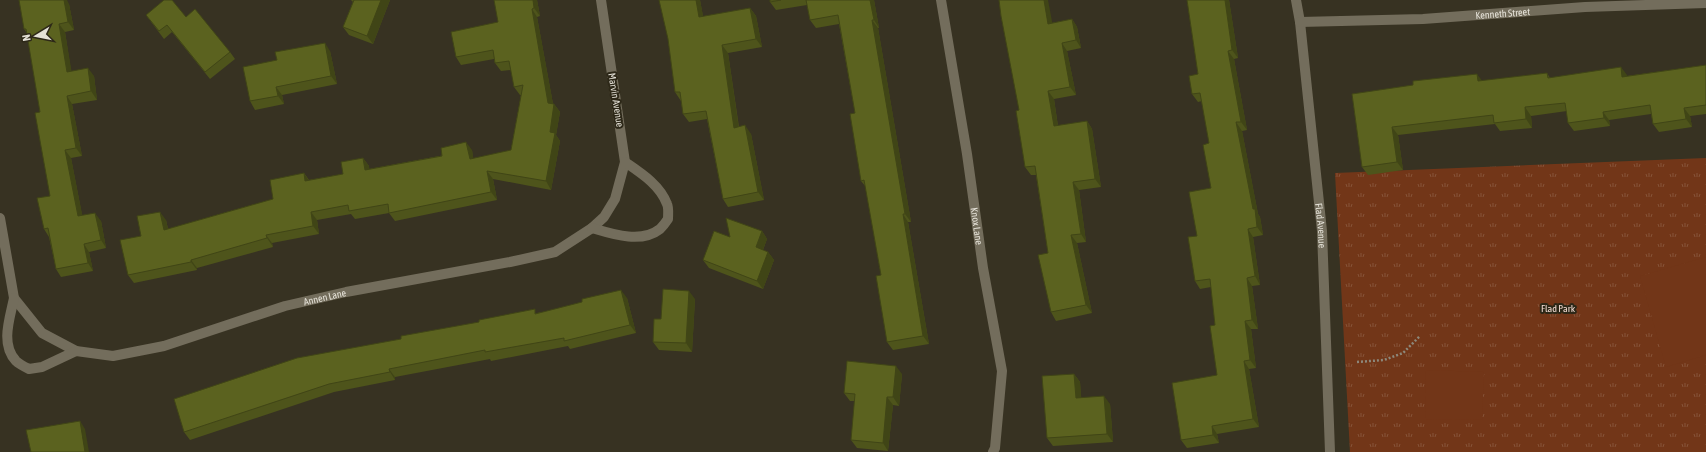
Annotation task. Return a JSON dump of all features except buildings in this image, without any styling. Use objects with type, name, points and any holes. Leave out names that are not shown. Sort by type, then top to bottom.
[{"type":"street","name":"Marvin Avenue","points":[[601,0],[626,162],[615,199]]},
{"type":"street","name":"Knox Lane","points":[[941,0],[967,154],[983,268],[1002,371],[995,448],[993,452]]},
{"type":"street","name":"Flad Avenue","points":[[1296,0],[1300,22],[1322,231],[1330,452]]},
{"type":"street","name":"Kenneth Street","points":[[1300,22],[1423,19],[1585,7],[1706,3]]},
{"type":"street","points":[[592,228],[617,236],[642,237],[659,230],[668,219],[668,205],[661,193],[649,179],[626,162]]},
{"type":"street","name":"Annen Lane","points":[[14,298],[42,333],[76,351],[113,356],[164,346],[285,306],[346,292],[510,262],[555,252],[592,228],[604,216],[615,199]]},
{"type":"street","points":[[0,218],[14,298],[6,334],[9,348],[16,361],[29,369],[36,368],[42,367],[76,351]]},
{"type":"path","points":[[1357,362],[1384,360],[1403,353],[1420,336]]},
{"type":"green space","name":"Flad Park","points":[[1706,158],[1706,452],[1350,452],[1335,173]]},
{"type":"green space","points":[[1706,257],[1706,355],[1666,367],[1640,276]]},
{"type":"green space","points":[[1426,370],[1484,372],[1482,420],[1425,419]]}]
